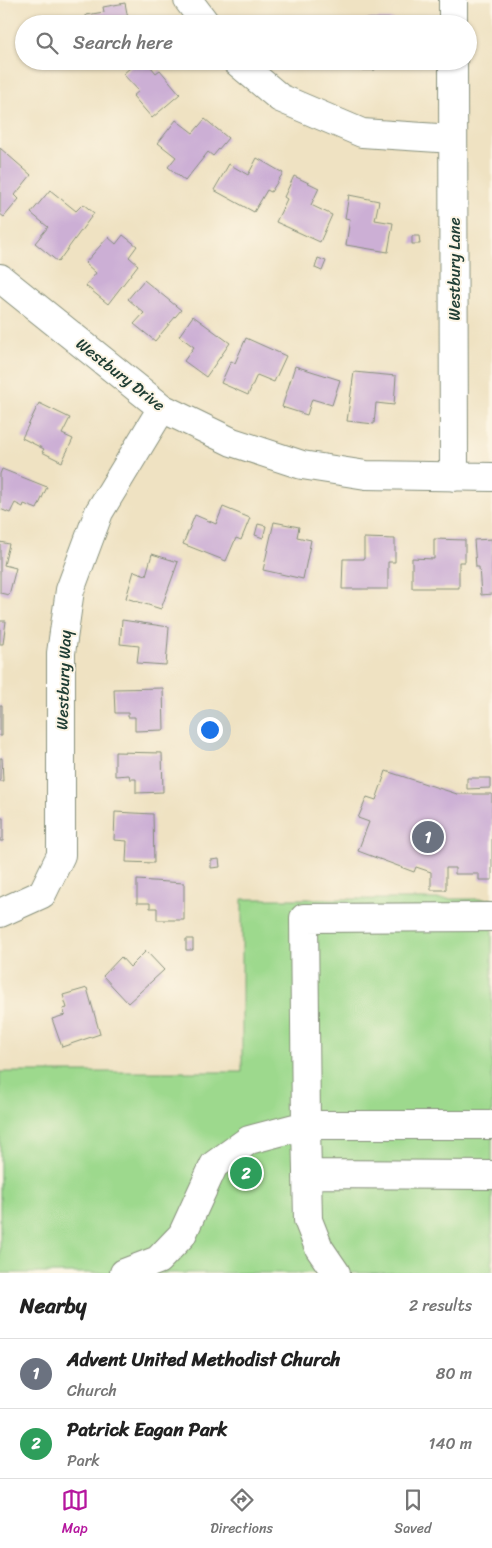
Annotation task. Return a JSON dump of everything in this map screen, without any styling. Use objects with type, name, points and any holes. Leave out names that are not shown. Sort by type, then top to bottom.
[{"type":"street","points":[[188,0],[199,15]]},
{"type":"street","points":[[453,0],[453,15]]},
{"type":"street","points":[[247,70],[280,98],[362,133],[454,139]]},
{"type":"street","name":"Westbury Lane","points":[[453,70],[454,477]]},
{"type":"street","name":"Westbury Drive","points":[[0,278],[162,408],[232,442],[302,464],[366,475],[492,477]]},
{"type":"street","name":"Westbury Way","points":[[0,913],[42,894],[61,855],[61,653],[70,590],[99,512],[162,408]]},
{"type":"street","points":[[336,1273],[319,1248],[308,1220],[304,918],[492,917]]},
{"type":"street","points":[[124,1273],[158,1260],[182,1235],[214,1165],[249,1140],[306,1125],[492,1125]]},
{"type":"street","points":[[307,1174],[492,1175]]},
{"type":"green space","points":[[242,899],[492,899],[492,1273],[0,1273],[0,1072],[242,1072]]},
{"type":"building","points":[[125,3],[127,15],[86,15],[104,12],[103,7]]},
{"type":"building","points":[[128,70],[154,70],[156,73],[160,70],[180,94],[152,118],[133,96],[139,91],[123,74]]},
{"type":"building","points":[[205,119],[228,138],[213,156],[208,152],[185,181],[168,167],[176,157],[158,143],[176,120],[193,133]]},
{"type":"building","points":[[0,148],[31,175],[15,195],[19,199],[4,217],[0,214]]},
{"type":"building","points":[[257,158],[283,173],[271,192],[267,190],[254,212],[214,190],[229,164],[248,175]]},
{"type":"building","points":[[294,176],[319,188],[311,205],[332,215],[320,242],[276,222],[287,199],[284,197]]},
{"type":"building","points":[[50,190],[76,211],[83,204],[94,213],[58,262],[35,243],[48,227],[31,213]]},
{"type":"building","points":[[349,195],[379,201],[375,220],[393,223],[388,252],[346,245],[350,219],[345,218]]},
{"type":"building","points":[[123,235],[137,246],[129,257],[138,265],[108,304],[86,286],[96,273],[85,263],[108,237],[116,244]]},
{"type":"building","points":[[412,236],[419,236],[420,244],[412,244]]},
{"type":"building","points":[[318,258],[326,261],[322,271],[315,268]]},
{"type":"building","points":[[144,280],[181,310],[155,341],[134,324],[144,313],[128,299]]},
{"type":"building","points":[[193,316],[230,343],[206,377],[184,361],[194,347],[179,336]]},
{"type":"building","points":[[246,338],[286,356],[274,382],[257,375],[248,395],[221,383],[231,361],[235,363]]},
{"type":"building","points":[[295,366],[340,380],[332,405],[312,399],[307,415],[282,407]]},
{"type":"building","points":[[354,372],[396,376],[394,405],[376,403],[374,424],[347,421]]},
{"type":"building","points":[[39,403],[70,418],[62,434],[73,439],[62,462],[42,452],[44,449],[22,438]]},
{"type":"building","points":[[2,469],[47,487],[37,509],[24,504],[23,507],[15,503],[10,513],[0,509],[0,474]]},
{"type":"building","points":[[223,507],[250,518],[241,540],[236,538],[226,561],[183,544],[195,515],[216,524]]},
{"type":"building","points":[[274,522],[299,527],[297,537],[311,540],[303,579],[263,570]]},
{"type":"building","points":[[258,524],[266,526],[263,538],[255,535]]},
{"type":"building","points":[[364,538],[395,539],[395,562],[388,562],[388,589],[342,589],[343,559],[364,559]]},
{"type":"building","points":[[434,539],[465,540],[465,562],[459,562],[459,588],[412,588],[412,558],[434,559]]},
{"type":"building","points":[[492,539],[492,594],[481,595],[479,567],[476,567],[474,540]]},
{"type":"building","points":[[0,542],[9,544],[4,565],[16,568],[9,595],[0,593]]},
{"type":"building","points":[[152,554],[178,562],[161,609],[126,598],[134,571],[146,575]]},
{"type":"building","points":[[122,620],[169,627],[166,665],[137,663],[139,646],[120,644]]},
{"type":"building","points":[[0,621],[6,621],[3,644],[0,644]]},
{"type":"building","points":[[163,688],[164,730],[135,731],[135,717],[128,717],[128,713],[115,713],[114,689]]},
{"type":"building","points":[[0,705],[2,705],[2,736],[0,736]]},
{"type":"building","points":[[115,752],[162,753],[163,792],[136,793],[136,779],[130,779],[129,775],[115,776]]},
{"type":"building","points":[[0,758],[2,758],[3,781],[0,781]]},
{"type":"building","points":[[386,771],[457,794],[492,794],[492,880],[479,880],[479,874],[455,874],[455,868],[446,868],[446,890],[431,890],[431,872],[416,867],[414,872],[358,851],[369,822],[358,818],[367,797],[376,800]]},
{"type":"building","points":[[467,778],[490,778],[490,788],[467,789]]},
{"type":"building","points":[[115,812],[153,814],[154,863],[126,862],[127,841],[114,840]]},
{"type":"building","points":[[0,818],[3,818],[3,841],[0,841]]},
{"type":"building","points":[[219,859],[220,867],[211,868],[211,860]]},
{"type":"building","points":[[137,880],[184,883],[184,920],[157,920],[157,908],[150,908],[150,903],[137,903]]},
{"type":"building","points":[[186,939],[193,939],[193,950],[186,950]]},
{"type":"building","points":[[146,951],[164,970],[128,1003],[103,976],[121,957],[130,967]]},
{"type":"building","points":[[87,988],[100,1034],[62,1047],[52,1019],[65,1015],[63,1009],[67,1008],[63,995]]},
{"type":"place","name":"Advent United Methodist Church","points":[[428,837]]},
{"type":"place","name":"Patrick Eagan Park","points":[[246,1173]]}]
